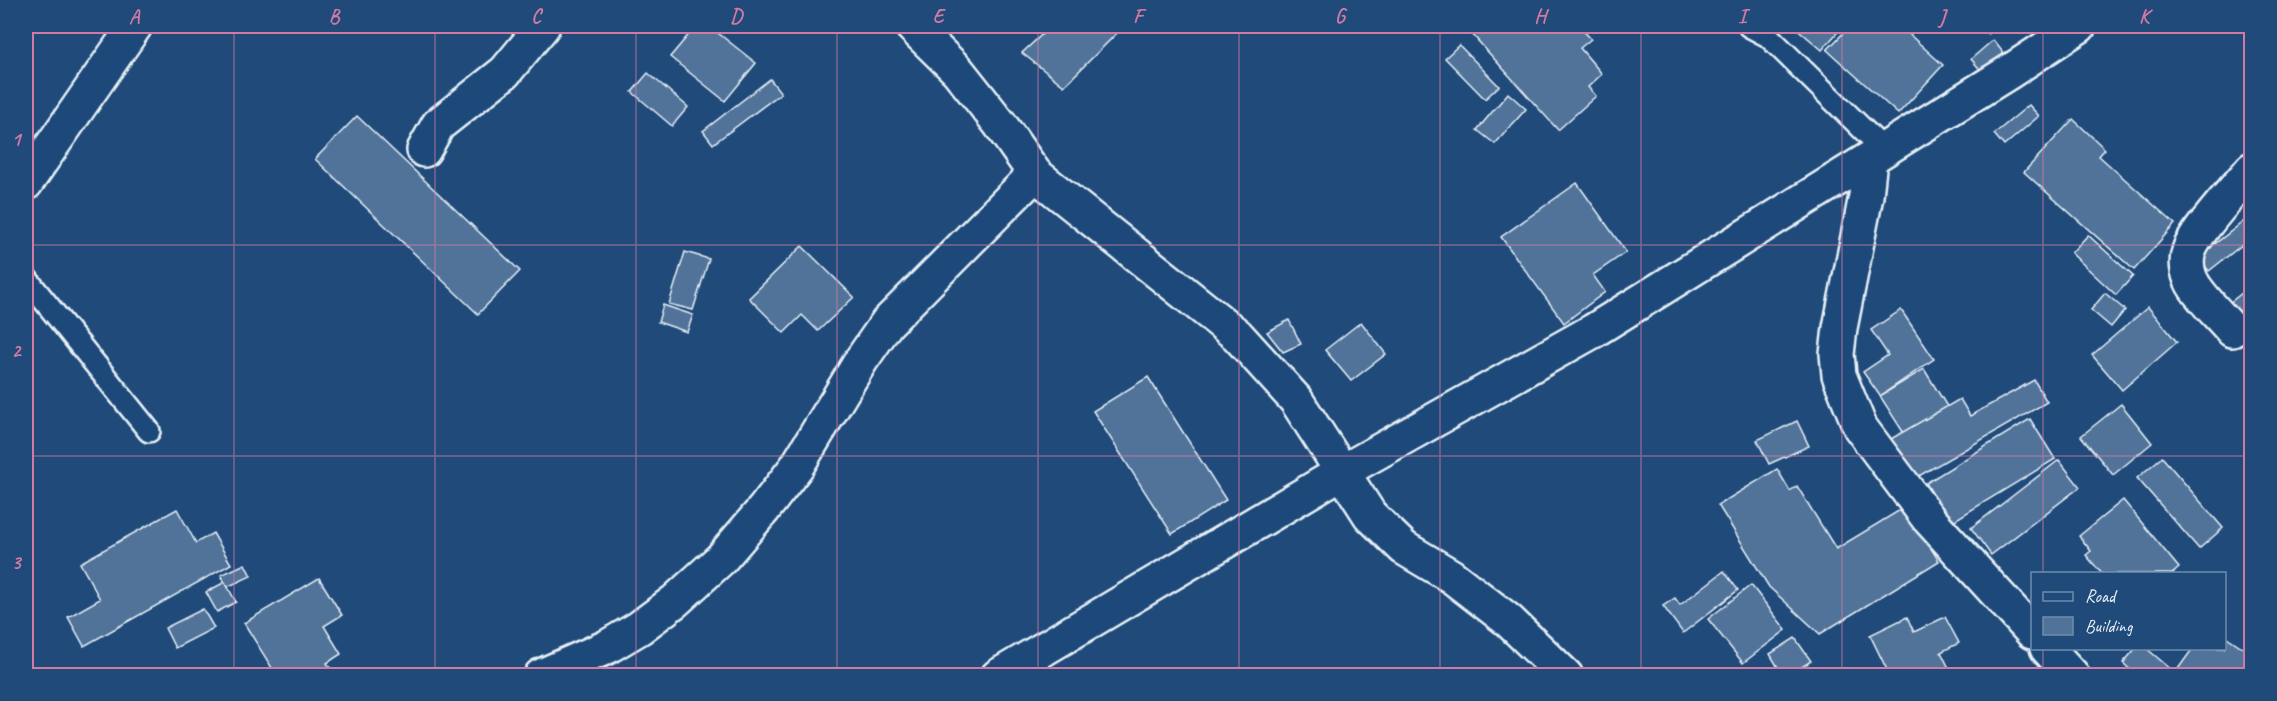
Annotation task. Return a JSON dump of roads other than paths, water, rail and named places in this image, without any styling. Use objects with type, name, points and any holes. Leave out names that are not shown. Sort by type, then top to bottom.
[{"type":"street","points":[[26,183],[135,26]]},
{"type":"street","points":[[424,150],[438,125],[505,72],[543,26]]},
{"type":"street","points":[[912,26],[958,71],[1000,124],[1035,174],[1237,335],[1296,400],[1370,515],[1404,548],[1451,576],[1508,620],[1566,675]]},
{"type":"street","points":[[998,675],[1342,472],[1593,331],[2079,26]]},
{"type":"street","points":[[1876,154],[1840,327],[1837,354],[1839,375],[1860,427],[1928,518],[2031,631]]},
{"type":"street","points":[[2232,330],[2194,286],[2188,273],[2187,262],[2189,249],[2252,169]]},
{"type":"street","points":[[541,675],[607,647],[639,628],[675,601],[721,559],[797,466],[862,359],[887,323],[1035,174]]},
{"type":"street","points":[[2050,650],[2072,675]]},
{"type":"lane","points":[[1749,26],[1768,36],[1876,154]]},
{"type":"lane","points":[[26,278],[149,430]]}]
